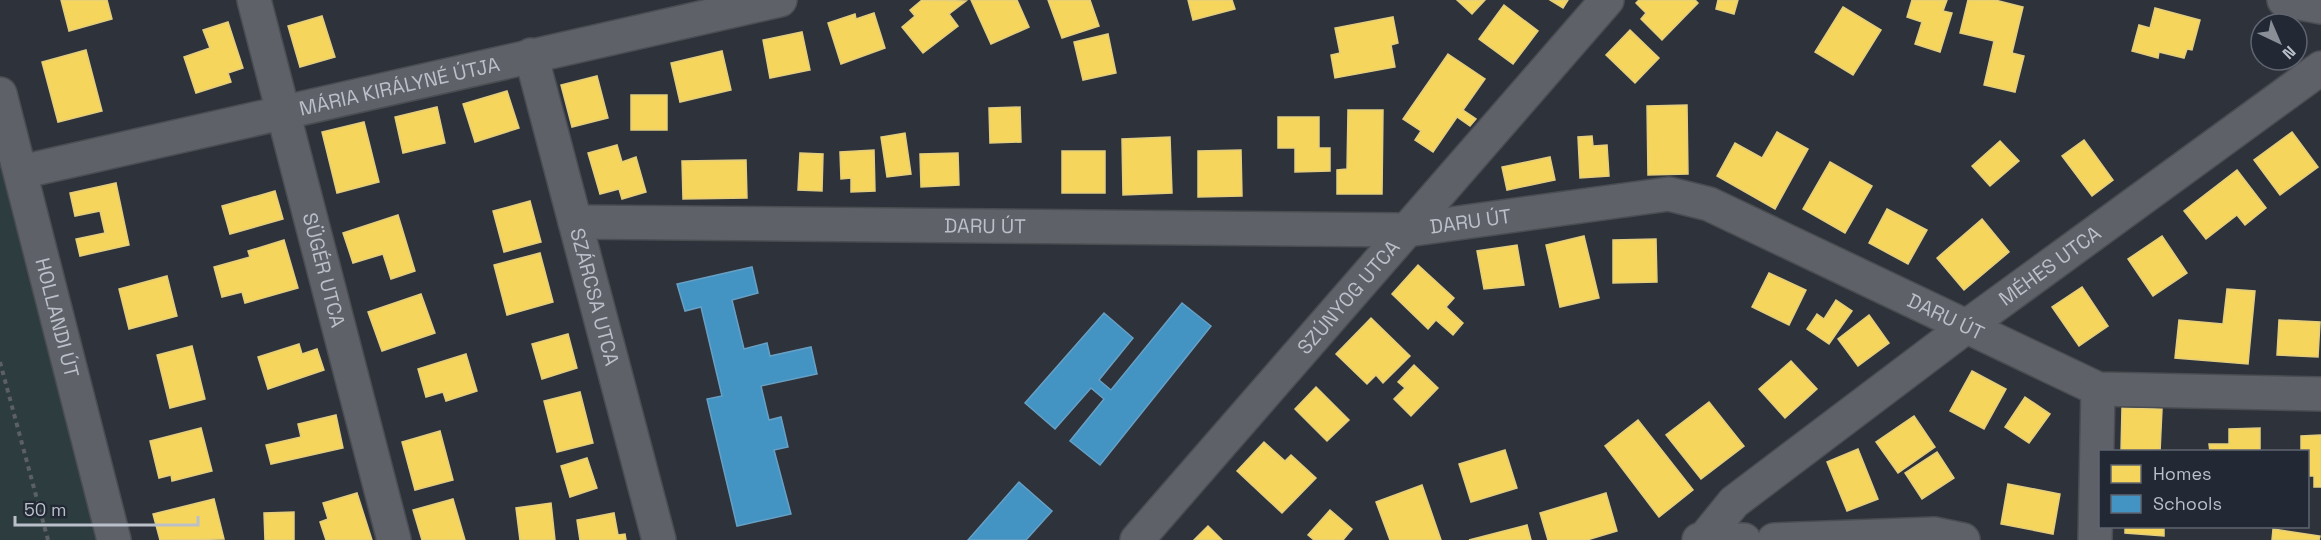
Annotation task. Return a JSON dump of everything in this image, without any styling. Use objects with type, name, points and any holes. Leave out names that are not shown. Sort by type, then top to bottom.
[{"type":"street","name":"SÜGÉR UTCA","points":[[254,0],[285,112],[394,540]]},
{"type":"street","name":"MÁRIA KIRÁLYNÉ ÚTJA","points":[[21,172],[780,0]]},
{"type":"street","name":"SZÚNYOG UTCA","points":[[1137,540],[1607,0]]},
{"type":"street","points":[[2284,0],[2321,7]]},
{"type":"street","name":"SZÁRCSA UTCA","points":[[531,55],[659,540]]},
{"type":"street","name":"MÉHES UTCA","points":[[1701,539],[1734,502],[1967,326],[2321,68]]},
{"type":"street","name":"HOLLANDI ÚT","points":[[0,94],[114,540]]},
{"type":"street","name":"DARU ÚT","points":[[575,222],[1407,230],[1669,194],[1682,195],[1709,204],[2098,389],[2321,394]]},
{"type":"street","points":[[2095,540],[2098,389]]},
{"type":"street","points":[[1774,540],[1906,538],[1934,534],[1963,540]]},
{"type":"street","points":[[1701,539],[1744,540]]},
{"type":"path","points":[[0,362],[48,540]]},
{"type":"shaded area","points":[[0,94],[120,540],[0,540]]},
{"type":"building: Homes","points":[[61,0],[107,0],[112,19],[69,31]]},
{"type":"building: Homes","points":[[922,0],[966,1],[949,14],[958,26],[923,53],[902,27],[915,16],[910,10]]},
{"type":"building: Homes","points":[[971,0],[1017,0],[1029,27],[991,44]]},
{"type":"building: Homes","points":[[1048,0],[1090,0],[1099,26],[1062,38]]},
{"type":"building: Homes","points":[[1188,0],[1232,0],[1235,9],[1193,20]]},
{"type":"building: Homes","points":[[1457,0],[1485,0],[1472,14]]},
{"type":"building: Homes","points":[[1550,0],[1568,0],[1563,8]]},
{"type":"building: Homes","points":[[1639,0],[1695,0],[1698,3],[1662,40],[1641,19],[1646,13],[1636,3]]},
{"type":"building: Homes","points":[[1718,0],[1738,0],[1734,14],[1716,9]]},
{"type":"building: Homes","points":[[1912,0],[1947,0],[1943,11],[1952,13],[1940,52],[1915,44],[1922,22],[1907,17]]},
{"type":"building: Homes","points":[[1968,0],[1995,0],[2023,7],[2012,53],[2024,56],[2015,92],[1984,85],[1994,41],[1960,33]]},
{"type":"building: Homes","points":[[1504,5],[1538,31],[1513,64],[1479,39]]},
{"type":"building: Homes","points":[[1843,7],[1881,30],[1853,75],[1815,52]]},
{"type":"building: Homes","points":[[2155,8],[2200,20],[2192,50],[2187,49],[2184,58],[2159,52],[2158,58],[2132,51],[2139,25],[2150,28]]},
{"type":"building: Homes","points":[[874,13],[885,48],[841,64],[828,23],[855,14],[856,19]]},
{"type":"building: Homes","points":[[322,16],[335,57],[300,67],[288,26]]},
{"type":"building: Homes","points":[[1393,17],[1398,43],[1391,45],[1395,67],[1335,78],[1331,55],[1340,53],[1335,28]]},
{"type":"building: Homes","points":[[228,22],[243,68],[228,73],[231,82],[196,93],[184,57],[210,48],[203,30]]},
{"type":"building: Homes","points":[[1630,30],[1659,58],[1635,83],[1606,55]]},
{"type":"building: Homes","points":[[802,32],[810,70],[770,78],[763,40]]},
{"type":"building: Homes","points":[[1108,34],[1116,73],[1083,80],[1074,42]]},
{"type":"building: Homes","points":[[86,50],[102,111],[58,122],[42,62]]},
{"type":"building: Homes","points":[[722,51],[731,90],[680,102],[671,63]]},
{"type":"building: Homes","points":[[1448,54],[1485,79],[1463,110],[1476,119],[1470,126],[1457,117],[1433,152],[1415,140],[1421,131],[1403,119]]},
{"type":"building: Homes","points":[[597,76],[608,118],[572,127],[561,85]]},
{"type":"building: Homes","points":[[507,91],[519,128],[475,142],[463,104]]},
{"type":"building: Homes","points":[[631,95],[667,95],[667,130],[631,130]]},
{"type":"building: Homes","points":[[1687,105],[1688,174],[1648,175],[1647,106]]},
{"type":"building: Homes","points":[[437,107],[445,143],[403,153],[395,117]]},
{"type":"building: Homes","points":[[1020,107],[1021,142],[990,143],[989,108]]},
{"type":"building: Homes","points":[[1348,110],[1383,110],[1382,194],[1337,194],[1337,170],[1347,169]]},
{"type":"building: Homes","points":[[1278,117],[1319,117],[1319,148],[1330,148],[1330,171],[1295,172],[1295,148],[1278,148]]},
{"type":"building: Homes","points":[[364,122],[379,182],[337,193],[322,132]]},
{"type":"building: Homes","points":[[1777,132],[1808,149],[1775,209],[1717,176],[1735,143],[1762,158]]},
{"type":"building: Homes","points":[[2292,132],[2318,167],[2280,195],[2254,160]]},
{"type":"building: Homes","points":[[905,133],[911,174],[887,177],[881,137]]},
{"type":"building: Homes","points":[[1592,136],[1593,146],[1607,145],[1609,176],[1580,178],[1578,137]]},
{"type":"building: Homes","points":[[1170,137],[1172,193],[1123,195],[1122,139]]},
{"type":"building: Homes","points":[[2084,140],[2113,180],[2092,196],[2062,156]]},
{"type":"building: Homes","points":[[2000,141],[2019,161],[1990,186],[1972,166]]},
{"type":"building: Homes","points":[[617,145],[622,162],[636,157],[646,192],[622,199],[619,189],[600,194],[588,153]]},
{"type":"building: Homes","points":[[874,150],[875,191],[851,192],[851,178],[841,179],[840,152]]},
{"type":"building: Homes","points":[[1241,150],[1242,196],[1198,197],[1198,151]]},
{"type":"building: Homes","points":[[1062,151],[1105,151],[1105,193],[1062,193]]},
{"type":"building: Homes","points":[[800,153],[823,154],[822,191],[798,190]]},
{"type":"building: Homes","points":[[958,153],[959,185],[921,187],[920,154]]},
{"type":"building: Homes","points":[[1550,157],[1555,180],[1507,190],[1502,167]]},
{"type":"building: Homes","points":[[746,160],[747,198],[683,199],[682,161]]},
{"type":"building: Homes","points":[[1830,162],[1872,186],[1845,233],[1803,209]]},
{"type":"building: Homes","points":[[2237,170],[2266,208],[2245,225],[2237,215],[2206,239],[2184,211]]},
{"type":"building: Homes","points":[[116,183],[129,245],[80,256],[76,239],[105,233],[100,211],[75,216],[70,193]]},
{"type":"building: Homes","points":[[275,191],[283,219],[230,234],[222,206]]},
{"type":"building: Homes","points":[[530,201],[541,242],[504,252],[493,211]]},
{"type":"building: Homes","points":[[1887,209],[1927,230],[1908,264],[1869,243]]},
{"type":"building: Homes","points":[[398,215],[415,271],[391,279],[383,254],[353,263],[343,233]]},
{"type":"building: Homes","points":[[1982,219],[2009,252],[1964,290],[1937,258]]},
{"type":"building: Homes","points":[[1584,236],[1599,298],[1560,307],[1546,245]]},
{"type":"building: Homes","points":[[2162,236],[2187,273],[2153,296],[2128,259]]},
{"type":"building: Homes","points":[[1656,239],[1657,282],[1613,283],[1613,240]]},
{"type":"building: Homes","points":[[284,240],[298,288],[245,303],[242,292],[222,297],[214,267],[250,257],[248,251]]},
{"type":"building: Homes","points":[[1517,245],[1524,285],[1484,289],[1477,251]]},
{"type":"building: Homes","points":[[540,253],[553,302],[507,315],[494,265]]},
{"type":"building: Homes","points":[[1418,265],[1454,298],[1446,307],[1463,323],[1453,335],[1436,320],[1428,329],[1392,294]]},
{"type":"building: Homes","points":[[1769,273],[1806,290],[1789,325],[1752,307]]},
{"type":"building: Homes","points":[[167,276],[177,316],[129,329],[119,289]]},
{"type":"building: Homes","points":[[2082,287],[2108,326],[2079,346],[2052,307]]},
{"type":"building: Homes","points":[[2227,289],[2255,291],[2248,364],[2175,358],[2179,320],[2223,324]]},
{"type":"building: Homes","points":[[421,294],[435,333],[382,351],[368,312]]},
{"type":"building: Homes","points":[[1836,300],[1852,311],[1829,344],[1807,329],[1817,314],[1824,319]]},
{"type":"building: Homes","points":[[1869,315],[1889,343],[1858,366],[1838,339]]},
{"type":"building: Homes","points":[[1371,318],[1410,356],[1383,383],[1376,375],[1367,384],[1336,354]]},
{"type":"building: Homes","points":[[2279,320],[2320,322],[2318,357],[2277,355]]},
{"type":"building: Homes","points":[[568,334],[577,368],[542,379],[532,344]]},
{"type":"building: Homes","points":[[299,344],[302,354],[317,349],[324,370],[268,389],[258,357]]},
{"type":"building: Homes","points":[[192,346],[205,399],[170,408],[157,355]]},
{"type":"building: Homes","points":[[466,354],[477,391],[446,401],[443,392],[426,397],[418,369]]},
{"type":"building: Homes","points":[[1791,361],[1817,389],[1785,418],[1759,389]]},
{"type":"building: Homes","points":[[1414,365],[1438,388],[1411,416],[1394,399],[1405,388],[1398,382]]},
{"type":"building: Homes","points":[[1972,371],[2006,389],[1984,429],[1950,411]]},
{"type":"building: Homes","points":[[1316,387],[1349,420],[1327,441],[1295,409]]},
{"type":"building: Homes","points":[[580,392],[593,443],[557,452],[544,401]]},
{"type":"building: Homes","points":[[2025,397],[2050,414],[2029,443],[2005,427]]},
{"type":"building: Homes","points":[[1709,402],[1744,446],[1701,479],[1666,435]]},
{"type":"building: Homes","points":[[2122,408],[2162,409],[2160,450],[2121,450]]},
{"type":"building: Homes","points":[[336,415],[343,448],[271,464],[266,445],[301,437],[298,424]]},
{"type":"building: Homes","points":[[1914,416],[1935,447],[1898,473],[1876,442]]},
{"type":"building: Homes","points":[[1638,420],[1693,490],[1659,517],[1605,446]]},
{"type":"building: Homes","points":[[201,428],[212,471],[172,481],[171,475],[159,478],[150,441]]},
{"type":"building: Homes","points":[[2260,428],[2260,450],[2210,450],[2209,444],[2229,444],[2229,429]]},
{"type":"building: Homes","points":[[440,431],[453,480],[415,490],[402,442]]},
{"type":"building: Homes","points":[[2321,435],[2321,487],[2314,487],[2314,476],[2309,476],[2309,450],[2301,450],[2301,436]]},
{"type":"building: Homes","points":[[1264,442],[1285,461],[1291,455],[1316,478],[1282,513],[1237,471]]},
{"type":"building: Homes","points":[[1858,449],[1878,499],[1847,511],[1827,462]]},
{"type":"building: Homes","points":[[1505,450],[1517,488],[1471,502],[1459,464]]},
{"type":"building: Homes","points":[[1937,452],[1954,478],[1922,499],[1905,473]]},
{"type":"building: Homes","points":[[587,458],[597,488],[570,497],[561,466]]},
{"type":"building: Homes","points":[[2008,484],[2060,494],[2053,534],[2001,524]]},
{"type":"building: Homes","points":[[1422,485],[1441,540],[1390,540],[1376,502]]},
{"type":"building: Homes","points":[[357,493],[372,540],[326,540],[320,522],[328,519],[323,503]]},
{"type":"building: Homes","points":[[1606,493],[1617,531],[1587,540],[1548,540],[1540,513]]},
{"type":"building: Homes","points":[[214,499],[224,539],[160,540],[153,514]]},
{"type":"building: Homes","points":[[453,499],[465,540],[422,540],[413,510]]},
{"type":"building: Homes","points":[[551,503],[555,540],[520,540],[516,508]]},
{"type":"building: Homes","points":[[1330,510],[1352,529],[1343,540],[1314,540],[1308,535]]},
{"type":"building: Homes","points":[[294,512],[294,540],[265,540],[264,513]]},
{"type":"building: Homes","points":[[614,513],[618,535],[625,534],[626,540],[580,540],[577,520]]},
{"type":"building: Homes","points":[[1527,525],[1531,540],[1469,540]]},
{"type":"building: Homes","points":[[1208,526],[1222,540],[1194,540]]},
{"type":"building: Homes","points":[[2125,528],[2164,528],[2164,536],[2125,533]]},
{"type":"building: Homes","points":[[2273,529],[2320,536],[2319,540],[2272,540]]},
{"type":"building: Schools","points":[[752,267],[758,293],[732,300],[744,349],[767,343],[770,356],[811,347],[817,374],[761,386],[769,420],[781,417],[788,447],[774,450],[791,514],[737,526],[707,399],[722,396],[701,307],[685,311],[677,284]]},
{"type":"building: Schools","points":[[1182,303],[1211,326],[1100,465],[1070,441],[1104,399],[1091,388],[1055,429],[1025,403],[1104,313],[1133,338],[1099,380],[1111,390]]},
{"type":"building: Schools","points":[[1019,482],[1052,511],[1026,540],[968,540]]}]
